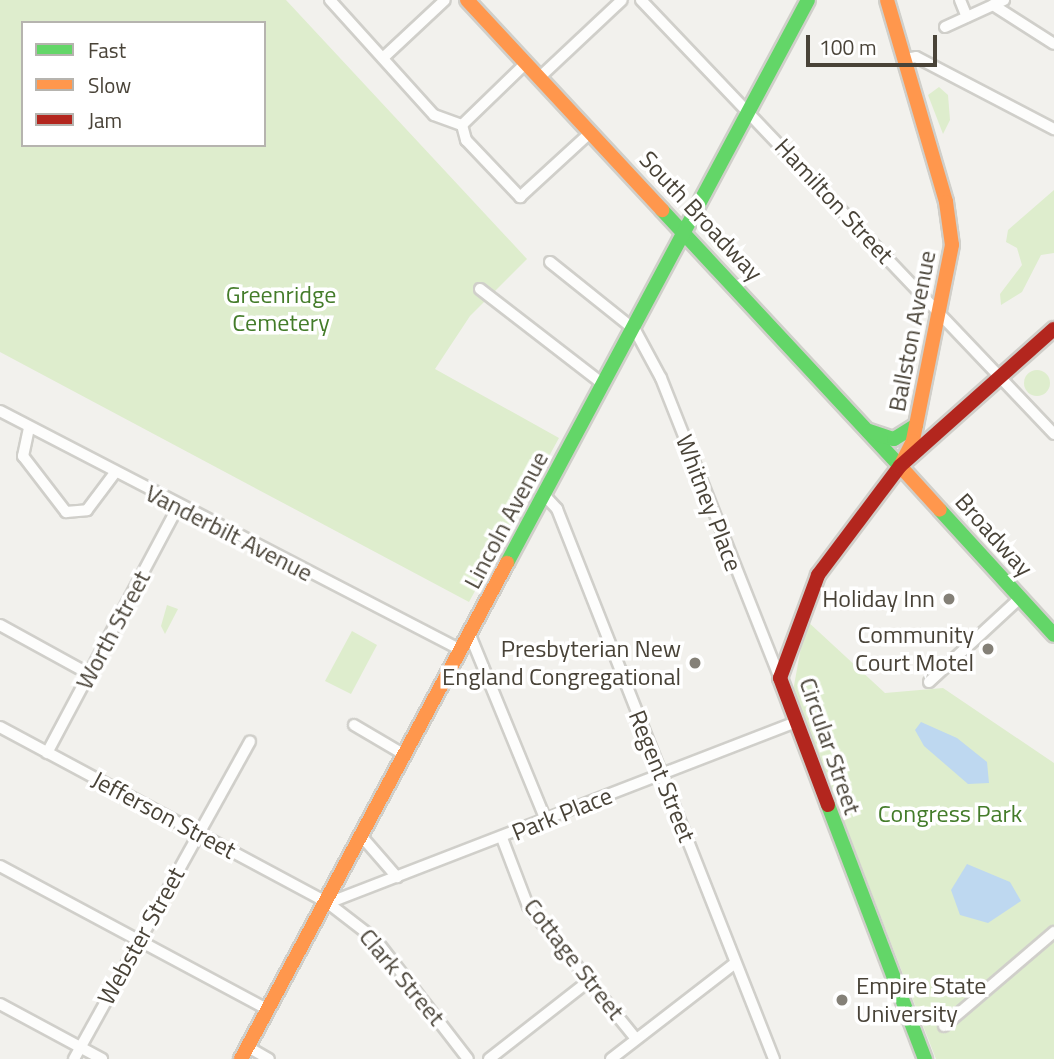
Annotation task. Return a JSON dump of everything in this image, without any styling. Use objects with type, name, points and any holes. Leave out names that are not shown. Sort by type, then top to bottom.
[{"type":"main road","name":"South Broadway","points":[[467,0],[900,466]]},
{"type":"main road","name":"Lincoln Avenue","points":[[244,1053],[363,838],[808,0]]},
{"type":"main road","name":"Ballston Avenue","points":[[887,0],[951,226],[916,425],[900,466]]},
{"type":"main road","points":[[900,466],[1054,329]]},
{"type":"main road","points":[[869,431],[894,439],[916,425]]},
{"type":"main road","name":"Circular Street","points":[[900,466],[818,575],[780,678],[921,1057]]},
{"type":"main road","name":"Broadway","points":[[900,466],[1054,635]]},
{"type":"street","points":[[330,0],[434,115],[462,125]]},
{"type":"street","points":[[384,57],[445,0]]},
{"type":"street","points":[[540,77],[622,0]]},
{"type":"street","name":"Hamilton Street","points":[[640,0],[1054,435]]},
{"type":"street","points":[[960,0],[967,17]]},
{"type":"street","points":[[945,27],[1004,0]]},
{"type":"street","points":[[993,5],[1054,44]]},
{"type":"street","points":[[904,59],[916,57],[1054,129]]},
{"type":"street","points":[[462,125],[526,63]]},
{"type":"street","points":[[462,125],[466,139],[520,197],[591,132]]},
{"type":"street","points":[[550,262],[635,330]]},
{"type":"street","points":[[480,289],[604,385]]},
{"type":"street","name":"Whitney Place","points":[[635,330],[661,378],[780,678]]},
{"type":"street","name":"Vanderbilt Avenue","points":[[0,411],[114,474],[461,650]]},
{"type":"street","points":[[29,428],[23,456],[66,512],[87,510],[114,474]]},
{"type":"street","name":"Regent Street","points":[[545,496],[557,509],[774,1059]]},
{"type":"street","name":"Worth Street","points":[[47,753],[178,507]]},
{"type":"street","points":[[929,682],[1020,598]]},
{"type":"street","points":[[0,625],[89,674]]},
{"type":"street","points":[[470,635],[546,820]]},
{"type":"street","name":"Park Place","points":[[328,903],[502,838],[796,722]]},
{"type":"street","points":[[354,725],[405,755]]},
{"type":"street","name":"Jefferson Street","points":[[1,731],[328,903]]},
{"type":"street","name":"Webster Street","points":[[74,1059],[250,741]]},
{"type":"street","points":[[363,838],[397,877]]},
{"type":"street","name":"Cottage Street","points":[[502,838],[528,906],[636,1038]]},
{"type":"street","points":[[0,866],[268,1010]]},
{"type":"street","name":"Clark Street","points":[[328,903],[376,940],[468,1059]]},
{"type":"street","points":[[944,1026],[1054,932]]},
{"type":"street","points":[[611,1059],[735,963]]},
{"type":"street","points":[[489,1059],[589,981]]},
{"type":"street","points":[[0,1004],[102,1059]]},
{"type":"street","points":[[244,1053],[269,1059]]},
{"type":"green space","name":"Greenridge Cemetery","points":[[0,0],[286,0],[527,259],[470,316],[435,369],[559,438],[469,602],[0,352]]},
{"type":"green space","points":[[939,87],[948,95],[950,120],[943,134],[928,95]]},
{"type":"green space","points":[[1054,190],[1054,253],[1041,255],[1022,292],[1001,305],[1000,294],[1022,265],[1017,248],[1006,242],[1008,230]]},
{"type":"green space","points":[[1037,370],[1046,374],[1050,383],[1046,392],[1037,396],[1028,392],[1024,383],[1028,374]]},
{"type":"green space","points":[[167,605],[178,609],[165,634],[161,626]]},
{"type":"green space","name":"Congress Park","points":[[806,620],[885,693],[943,688],[1054,763],[1054,1059],[936,1059],[793,691]]},
{"type":"green space","points":[[352,631],[377,645],[351,694],[325,681]]},
{"type":"water","points":[[921,722],[957,738],[987,762],[989,783],[968,784],[924,746],[915,730]]},
{"type":"water","points":[[967,864],[1010,882],[1021,901],[988,923],[960,915],[951,890]]},
{"type":"traffic: fast","points":[[507,563],[808,0]]},
{"type":"traffic: fast","points":[[662,210],[900,466]]},
{"type":"traffic: fast","points":[[869,431],[894,439],[916,425]]},
{"type":"traffic: fast","points":[[940,510],[1054,635]]},
{"type":"traffic: fast","points":[[828,805],[925,1059]]},
{"type":"traffic: slow","points":[[467,0],[662,210]]},
{"type":"traffic: slow","points":[[887,0],[946,202],[952,245],[913,441],[900,466],[940,510]]},
{"type":"traffic: slow","points":[[241,1059],[507,563]]},
{"type":"traffic: jam","points":[[828,805],[780,678],[818,575],[900,466],[1054,329]]},
{"type":"place","name":"Holiday Inn","points":[[949,599]]},
{"type":"place","name":"Community Court Motel","points":[[988,649]]},
{"type":"place","name":"Presbyterian New England Congregational","points":[[695,663]]},
{"type":"place","name":"Empire State University","points":[[842,1000]]}]
